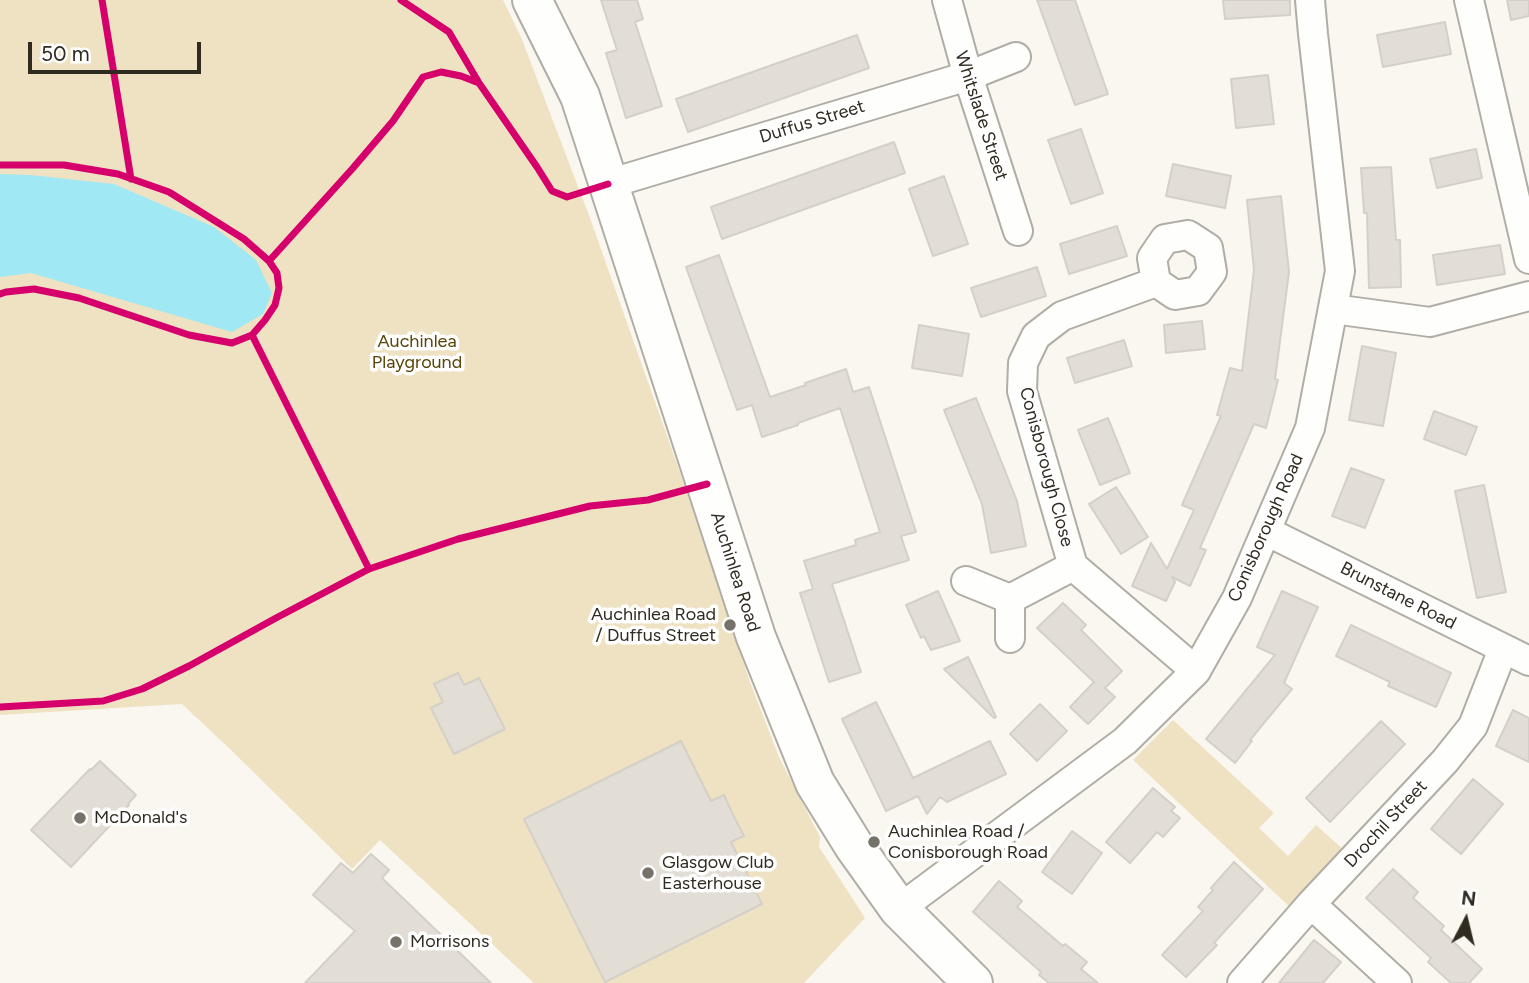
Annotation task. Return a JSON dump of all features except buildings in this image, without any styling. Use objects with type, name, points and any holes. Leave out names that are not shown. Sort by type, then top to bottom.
[{"type":"street","name":"Auchinlea Road","points":[[532,0],[580,96],[761,649],[815,783],[854,846],[899,909],[973,983]]},
{"type":"street","name":"Whitslade Street","points":[[947,0],[968,76],[1018,231]]},
{"type":"street","name":"Conisborough Road","points":[[899,909],[1125,741],[1196,671],[1237,598],[1310,428],[1340,271],[1310,0]]},
{"type":"street","points":[[1469,0],[1529,259]]},
{"type":"street","name":"Duffus Street","points":[[608,184],[968,76],[1016,57]]},
{"type":"street","name":"Conisborough Close","points":[[1156,282],[1062,317],[1036,336],[1023,363],[1022,391],[1073,566],[1196,671]]},
{"type":"street","points":[[1333,309],[1430,322],[1529,296]]},
{"type":"street","name":"Brunstane Road","points":[[1266,531],[1529,662]]},
{"type":"street","name":"Conisborough Close","points":[[1010,599],[1073,566]]},
{"type":"street","points":[[966,581],[1010,599],[1010,638]]},
{"type":"street","name":"Drochil Street","points":[[1242,983],[1311,904],[1445,761],[1473,726],[1503,649]]},
{"type":"street","points":[[1311,904],[1396,983]]},
{"type":"green space","name":"Auchinlea Playground","points":[[0,0],[503,0],[521,37],[590,218],[684,484],[750,682],[779,757],[820,837],[819,847],[865,918],[804,983],[534,983],[380,840],[352,869],[182,704],[0,715]]},
{"type":"green space","points":[[1173,720],[1274,813],[1259,828],[1288,856],[1316,825],[1345,851],[1292,909],[1133,760]]},
{"type":"water","points":[[0,174],[114,184],[214,227],[256,260],[272,293],[263,314],[232,332],[31,273],[0,277]]},
{"type":"cycle path","points":[[102,0],[131,179]]},
{"type":"cycle path","points":[[401,0],[449,32],[479,83]]},
{"type":"cycle path","points":[[269,261],[393,121],[423,77],[441,72],[479,83],[552,191],[567,197],[608,184]]},
{"type":"cycle path","points":[[0,165],[64,165],[118,174],[169,192],[244,239],[269,261],[277,273],[279,288],[275,305],[265,320],[252,335],[232,343],[189,335],[79,298],[34,289],[0,294]]},
{"type":"cycle path","points":[[252,335],[369,569]]},
{"type":"cycle path","points":[[0,707],[103,701],[142,689],[369,569],[458,539],[590,506],[648,500],[707,484]]},
{"type":"place","name":"Auchinlea Road / Duffus Street","points":[[730,625]]},
{"type":"place","name":"McDonald's","points":[[80,818]]},
{"type":"place","name":"Auchinlea Road / Conisborough Road","points":[[874,842]]},
{"type":"place","name":"Glasgow Club Easterhouse","points":[[648,873]]},
{"type":"place","name":"Morrisons","points":[[396,942]]}]
